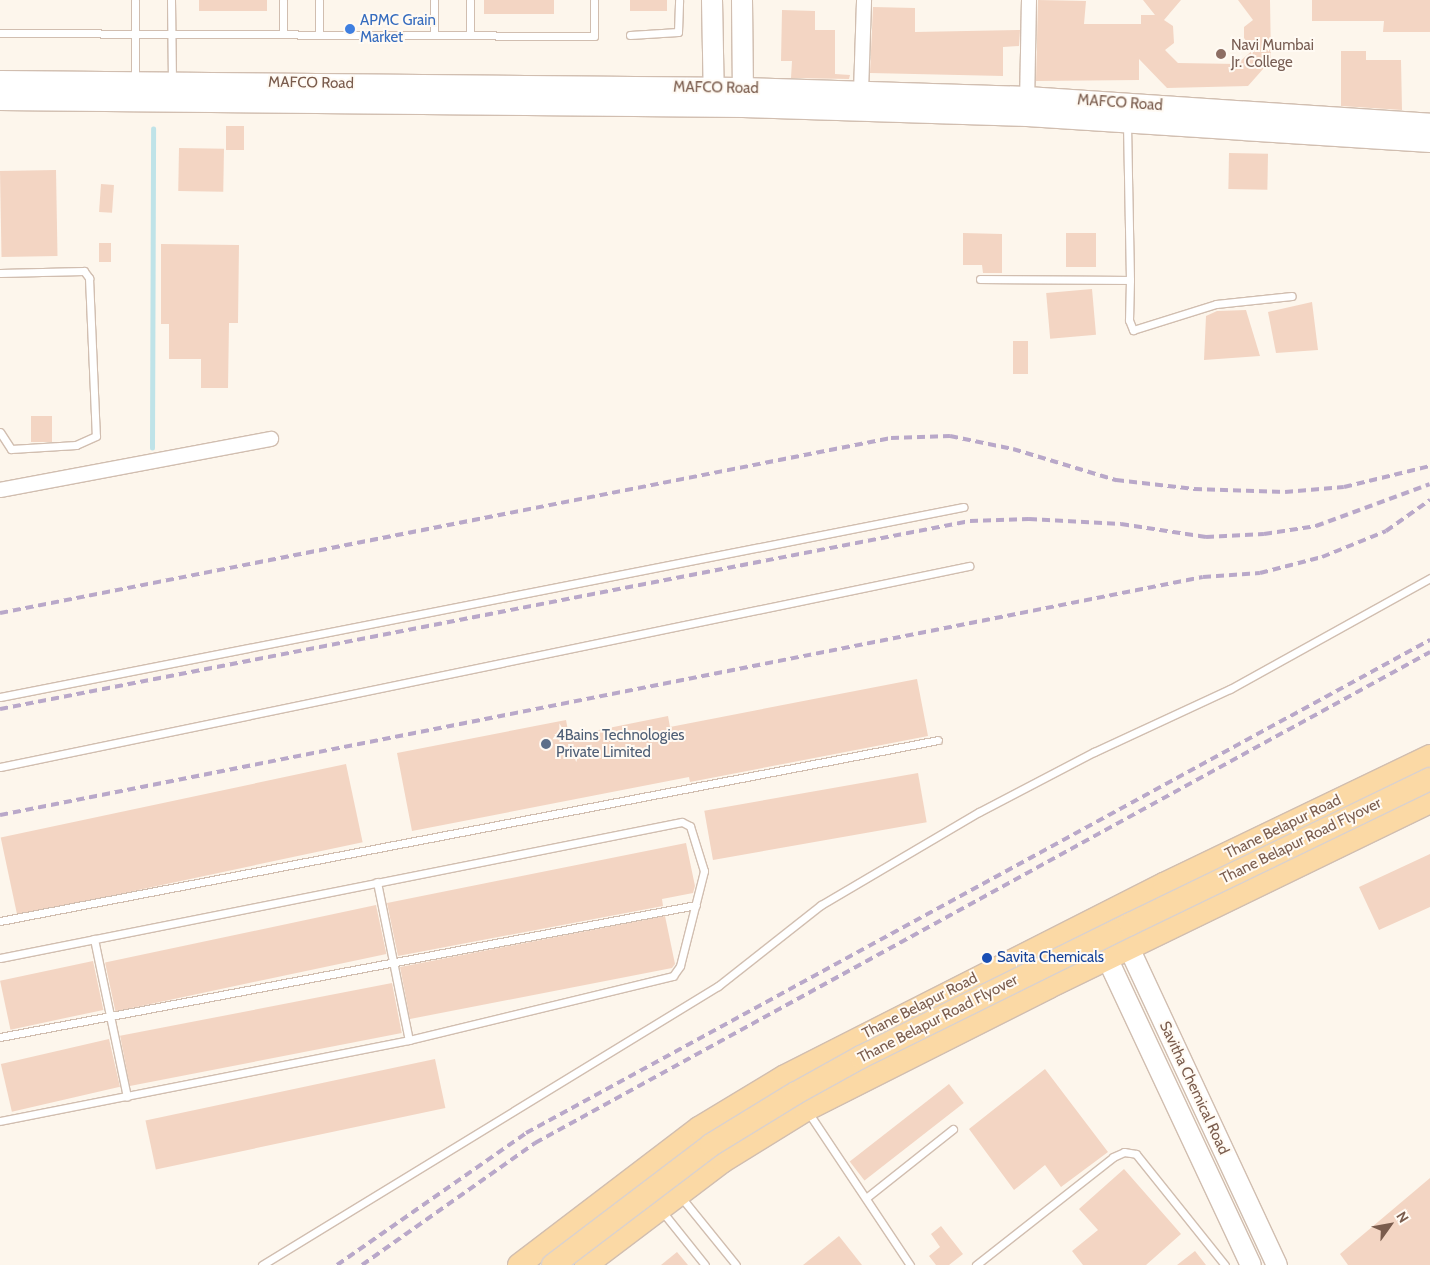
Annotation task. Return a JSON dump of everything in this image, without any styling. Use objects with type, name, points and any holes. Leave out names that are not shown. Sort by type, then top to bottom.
[{"type":"main road","points":[[712,0],[713,97]]},
{"type":"main road","points":[[742,0],[743,97]]},
{"type":"main road","name":"MAFCO Road","points":[[0,81],[172,92],[743,97],[1027,106]]},
{"type":"main road","name":"MAFCO Road","points":[[0,100],[136,91]]},
{"type":"main road","name":"MAFCO Road","points":[[743,97],[861,92],[1127,113],[1430,142]]},
{"type":"main road","name":"MAFCO Road","points":[[1127,113],[1430,124]]},
{"type":"main road","name":"Thane Belapur Road","points":[[519,1265],[699,1128],[852,1040],[1089,921],[1430,756]]},
{"type":"main road","name":"Thane Belapur Road Flyover","points":[[553,1265],[711,1145],[812,1084],[1121,928],[1430,779]]},
{"type":"main road","points":[[586,1265],[722,1162],[806,1110],[1106,958],[1430,802]]},
{"type":"main road","name":"Savitha Chemical Road","points":[[1112,910],[1277,1265]]},
{"type":"main road","name":"Savitha Chemical Road","points":[[1089,921],[1250,1265]]},
{"type":"street","points":[[861,92],[864,0]]},
{"type":"street","points":[[1027,106],[1029,0]]},
{"type":"street","points":[[0,490],[271,439]]},
{"type":"lane","points":[[135,0],[136,91]]},
{"type":"lane","points":[[171,0],[172,92]]},
{"type":"lane","points":[[283,0],[283,34]]},
{"type":"lane","points":[[319,0],[319,35]]},
{"type":"lane","points":[[434,0],[434,35]]},
{"type":"lane","points":[[470,0],[470,35]]},
{"type":"lane","points":[[0,33],[594,36],[594,0]]},
{"type":"lane","points":[[630,35],[678,32],[679,0]]},
{"type":"lane","points":[[1127,113],[1129,320],[1133,330],[1216,304],[1292,296]]},
{"type":"lane","points":[[0,273],[84,271],[89,278],[96,436],[76,445],[11,449],[0,432]]},
{"type":"lane","points":[[980,279],[1130,280]]},
{"type":"lane","points":[[0,697],[963,507]]},
{"type":"lane","points":[[0,767],[969,566]]},
{"type":"lane","points":[[262,1265],[718,986],[821,905],[979,812],[1094,752],[1230,688],[1430,578]]},
{"type":"lane","points":[[0,921],[938,740]]},
{"type":"lane","points":[[0,958],[682,822],[690,826],[704,871],[680,966],[673,976],[409,1040],[0,1121]]},
{"type":"lane","points":[[377,882],[409,1040]]},
{"type":"lane","points":[[0,1037],[696,905]]},
{"type":"lane","points":[[94,939],[127,1097]]},
{"type":"lane","points":[[806,1110],[910,1265]]},
{"type":"lane","points":[[866,1198],[953,1129]]},
{"type":"lane","points":[[976,1265],[1113,1157],[1124,1152],[1136,1154],[1226,1265]]},
{"type":"lane","points":[[680,1194],[736,1265]]},
{"type":"lane","points":[[660,1209],[705,1265]]},
{"type":"building","points":[[199,0],[267,0],[267,11],[199,11]]},
{"type":"building","points":[[484,0],[554,0],[554,14],[484,14]]},
{"type":"building","points":[[630,0],[667,0],[667,11],[630,11]]},
{"type":"building","points":[[1038,0],[1086,1],[1084,24],[1141,24],[1141,15],[1155,15],[1143,0],[1181,0],[1164,20],[1173,26],[1174,43],[1165,50],[1178,63],[1237,64],[1253,50],[1244,38],[1244,27],[1253,20],[1238,0],[1270,0],[1271,60],[1248,86],[1167,88],[1139,59],[1139,80],[1036,81]]},
{"type":"building","points":[[1312,0],[1430,0],[1430,32],[1383,32],[1384,21],[1312,21]]},
{"type":"building","points":[[873,7],[915,8],[915,32],[1020,30],[1019,46],[1003,47],[1003,76],[870,73]]},
{"type":"building","points":[[782,10],[815,11],[815,30],[835,30],[835,74],[850,75],[849,79],[791,78],[792,61],[781,61]]},
{"type":"building","points":[[1341,51],[1366,51],[1366,60],[1401,60],[1402,110],[1341,106]]},
{"type":"building","points":[[226,126],[244,126],[244,150],[226,150]]},
{"type":"building","points":[[179,148],[224,149],[223,192],[178,191]]},
{"type":"building","points":[[1229,153],[1268,154],[1267,190],[1228,189]]},
{"type":"building","points":[[56,170],[58,256],[2,257],[0,171]]},
{"type":"building","points":[[101,184],[114,185],[112,213],[99,212]]},
{"type":"building","points":[[963,233],[1002,234],[1002,273],[983,273],[982,265],[963,265]]},
{"type":"building","points":[[1066,233],[1096,233],[1096,267],[1066,267]]},
{"type":"building","points":[[99,243],[111,243],[111,262],[99,262]]},
{"type":"building","points":[[161,244],[239,245],[238,323],[229,323],[228,388],[201,388],[201,359],[169,359],[169,324],[161,324]]},
{"type":"building","points":[[1092,289],[1096,335],[1050,339],[1046,293]]},
{"type":"building","points":[[1312,302],[1318,350],[1276,353],[1268,312]]},
{"type":"building","points":[[1246,310],[1260,356],[1204,360],[1206,316],[1217,311]]},
{"type":"building","points":[[1013,341],[1028,341],[1028,374],[1013,374]]},
{"type":"building","points":[[31,416],[52,416],[52,442],[31,442]]},
{"type":"building","points":[[917,679],[928,736],[690,782],[689,777],[412,831],[397,753],[566,720],[569,736],[668,716],[670,727]]},
{"type":"building","points":[[346,764],[363,842],[17,916],[1,837]]},
{"type":"building","points":[[918,773],[927,822],[713,860],[704,811]]},
{"type":"building","points":[[686,843],[695,886],[693,893],[662,899],[663,906],[398,956],[387,903]]},
{"type":"building","points":[[1430,854],[1430,907],[1379,930],[1359,887]]},
{"type":"building","points":[[376,905],[386,954],[115,1011],[105,963]]},
{"type":"building","points":[[665,916],[675,964],[672,968],[410,1019],[400,967]]},
{"type":"building","points":[[93,961],[103,1010],[10,1030],[0,981]]},
{"type":"building","points":[[392,983],[402,1033],[130,1086],[120,1036]]},
{"type":"building","points":[[109,1039],[120,1087],[12,1112],[1,1064]]},
{"type":"building","points":[[435,1059],[445,1108],[156,1169],[145,1121]]},
{"type":"building","points":[[1045,1069],[1108,1152],[1061,1187],[1045,1165],[1014,1190],[969,1129]]},
{"type":"building","points":[[949,1084],[964,1103],[864,1180],[850,1162]]},
{"type":"building","points":[[1124,1169],[1181,1234],[1146,1265],[1083,1265],[1072,1251],[1098,1230],[1079,1209]]},
{"type":"building","points":[[1430,1178],[1430,1265],[1348,1265],[1340,1254]]},
{"type":"building","points":[[941,1226],[963,1254],[949,1265],[936,1265],[929,1256],[940,1247],[931,1234]]},
{"type":"building","points":[[839,1236],[862,1265],[803,1265]]},
{"type":"building","points":[[1195,1251],[1206,1265],[1177,1265]]},
{"type":"building","points":[[677,1252],[688,1265],[661,1265]]},
{"type":"waterway","points":[[152,448],[153,129]]},
{"type":"railway","points":[[0,613],[891,438],[950,436],[1013,449],[1116,480],[1194,489],[1285,492],[1344,487],[1430,466]]},
{"type":"railway","points":[[0,709],[970,521],[1029,519],[1121,524],[1206,537],[1264,534],[1316,526],[1430,484]]},
{"type":"railway","points":[[0,815],[1203,577],[1260,573],[1322,557],[1386,531],[1430,500]]},
{"type":"railway","points":[[337,1265],[526,1133],[1430,640]]},
{"type":"railway","points":[[362,1265],[535,1143],[1430,652]]},
{"type":"place","name":"APMC Grain Market","points":[[350,29]]},
{"type":"place","name":"Navi Mumbai Jr. College","points":[[1221,54]]},
{"type":"place","name":"4Bains Technologies Private Limited","points":[[546,744]]},
{"type":"place","name":"Savita Chemicals","points":[[987,958]]}]
